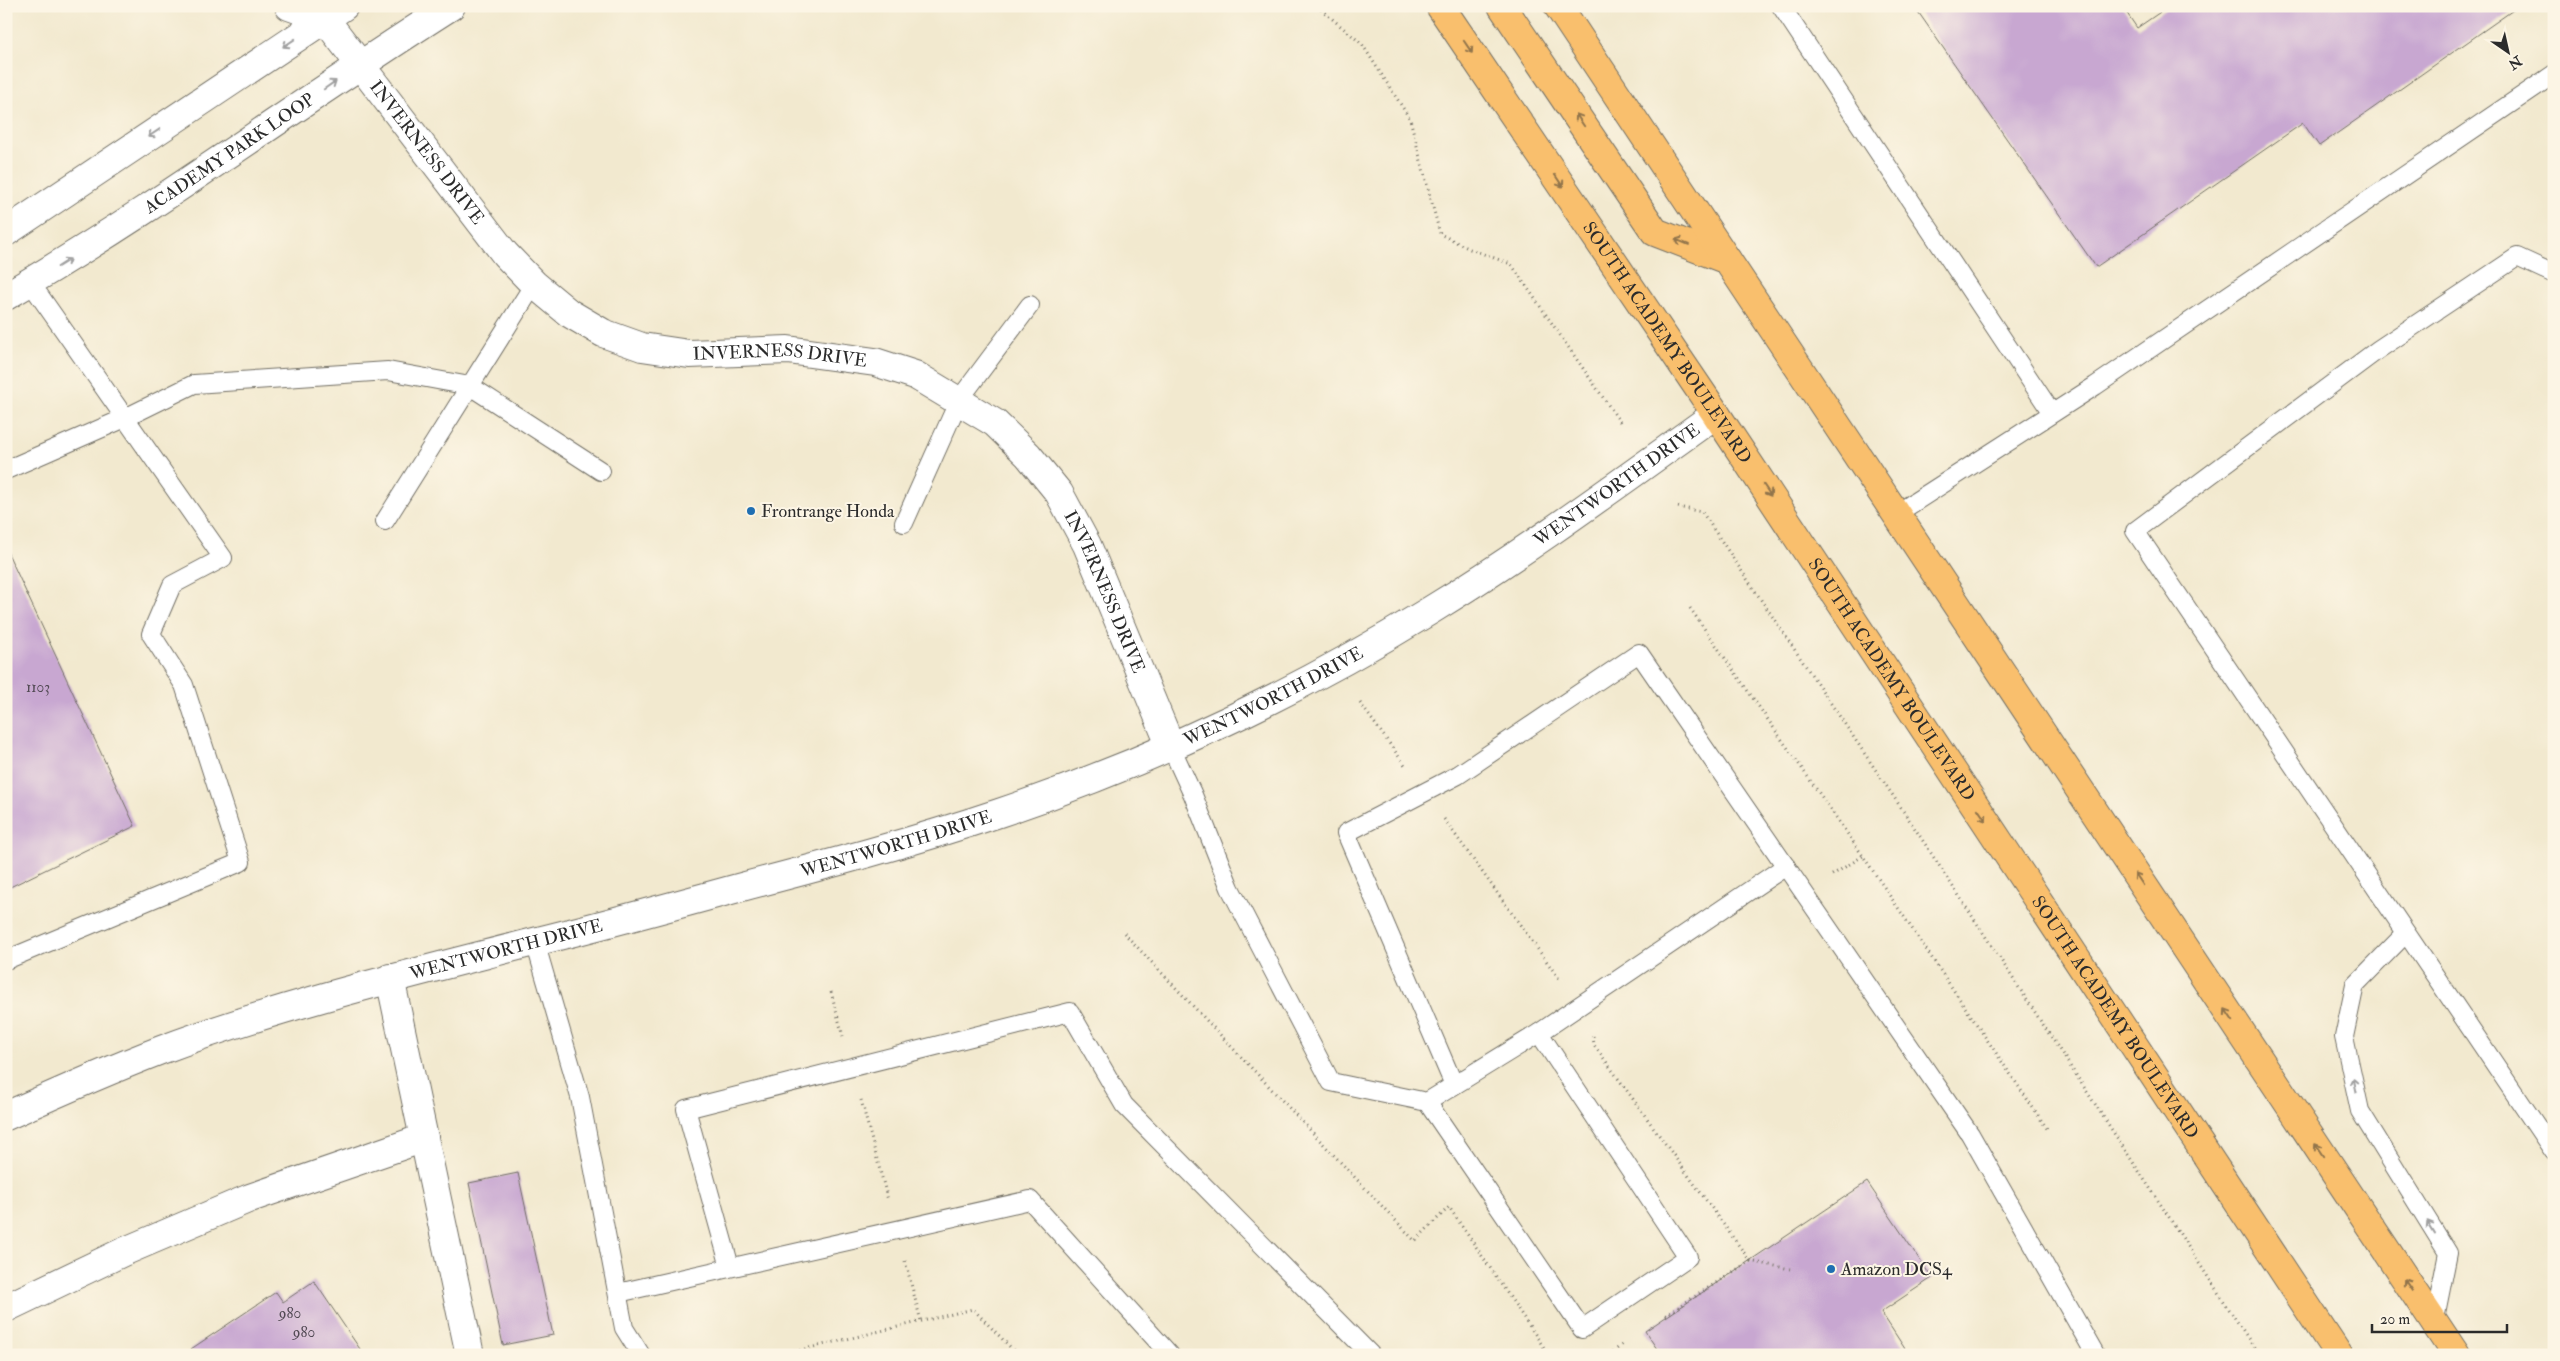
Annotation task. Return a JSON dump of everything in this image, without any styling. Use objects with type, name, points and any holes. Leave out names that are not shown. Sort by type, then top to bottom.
[{"type":"highway","name":"SOUTH ACADEMY BOULEVARD","points":[[1440,6],[1716,414],[2339,1355]]},
{"type":"highway","points":[[1502,6],[1655,232],[1727,260]]},
{"type":"highway","points":[[1558,6],[2456,1355]]},
{"type":"street","points":[[290,6],[331,10]]},
{"type":"street","name":"ACADEMY PARK LOOP","points":[[6,296],[154,206],[361,64],[451,6]]},
{"type":"street","points":[[6,232],[331,10]]},
{"type":"street","name":"INVERNESS DRIVE","points":[[331,10],[361,64],[505,254],[534,284],[569,313],[602,333],[642,347],[689,354],[788,350],[875,362],[915,375],[995,423],[1028,455],[1059,493],[1087,545],[1171,747]]},
{"type":"street","name":"WENTWORTH DRIVE","points":[[6,1116],[67,1088],[165,1049],[390,978],[534,942],[904,843],[1000,813],[1171,747],[1275,698],[1432,610],[1613,488],[1716,414]]},
{"type":"street","points":[[390,978],[470,1355]]},
{"type":"street","points":[[6,1308],[123,1252],[250,1198],[424,1138]]},
{"type":"lane","points":[[1781,6],[2052,413]]},
{"type":"lane","points":[[1896,514],[2052,413],[2554,74]]},
{"type":"lane","points":[[2554,274],[2516,257],[2379,349],[2135,531],[2554,1152]]},
{"type":"lane","points":[[6,960],[242,862],[184,685],[151,634],[172,585],[223,558],[30,282]]},
{"type":"lane","points":[[385,521],[534,284]]},
{"type":"lane","points":[[904,523],[959,400],[1030,305]]},
{"type":"lane","points":[[6,470],[125,418],[194,384],[388,371],[470,386],[601,471]]},
{"type":"lane","points":[[1454,1085],[1346,833],[1458,775],[1640,653],[1970,1134],[2094,1352],[2089,1355]]},
{"type":"lane","points":[[1171,747],[1193,795],[1230,888],[1331,1082],[1427,1102],[1539,1033],[1786,866]]},
{"type":"lane","points":[[2406,933],[2355,985],[2344,1037],[2360,1111],[2448,1253],[2434,1323]]},
{"type":"lane","points":[[534,942],[580,1097],[624,1328],[641,1355]]},
{"type":"lane","points":[[730,1267],[686,1109],[1070,1012],[1124,1105],[1371,1355]]},
{"type":"lane","points":[[1427,1102],[1582,1330],[1688,1257],[1539,1033]]},
{"type":"lane","points":[[618,1293],[1030,1200],[1170,1355]]},
{"type":"path","points":[[1317,6],[1362,44],[1410,119],[1440,234],[1470,249],[1512,264],[1620,422]]},
{"type":"path","points":[[1678,507],[1702,512],[1910,821],[2259,1355]]},
{"type":"path","points":[[1690,608],[1863,856],[2048,1130]]},
{"type":"path","points":[[1124,933],[1415,1240],[1449,1207],[1549,1355]]},
{"type":"path","points":[[831,992],[921,1321]]},
{"type":"path","points":[[1750,1261],[1790,1269]]},
{"type":"path","points":[[780,1355],[973,1308],[1018,1355]]},
{"type":"building","points":[[1914,6],[2122,6],[2137,28],[2169,6],[2515,6],[2516,8],[2319,146],[2303,123],[2096,267]]},
{"type":"building","points":[[6,549],[135,826],[6,889]]},
{"type":"building","points":[[518,1173],[553,1335],[503,1345],[469,1183]]},
{"type":"building","name":"Amazon DCS4","points":[[1867,1182],[1932,1278],[1881,1312],[1909,1355],[1661,1355],[1645,1331]]},
{"type":"building","points":[[314,1281],[364,1355],[194,1355],[191,1349],[276,1292],[283,1302]]},
{"type":"place","name":"Frontrange Honda","points":[[751,511]]},
{"type":"place","name":"Amazon DCS4","points":[[1831,1269]]}]
